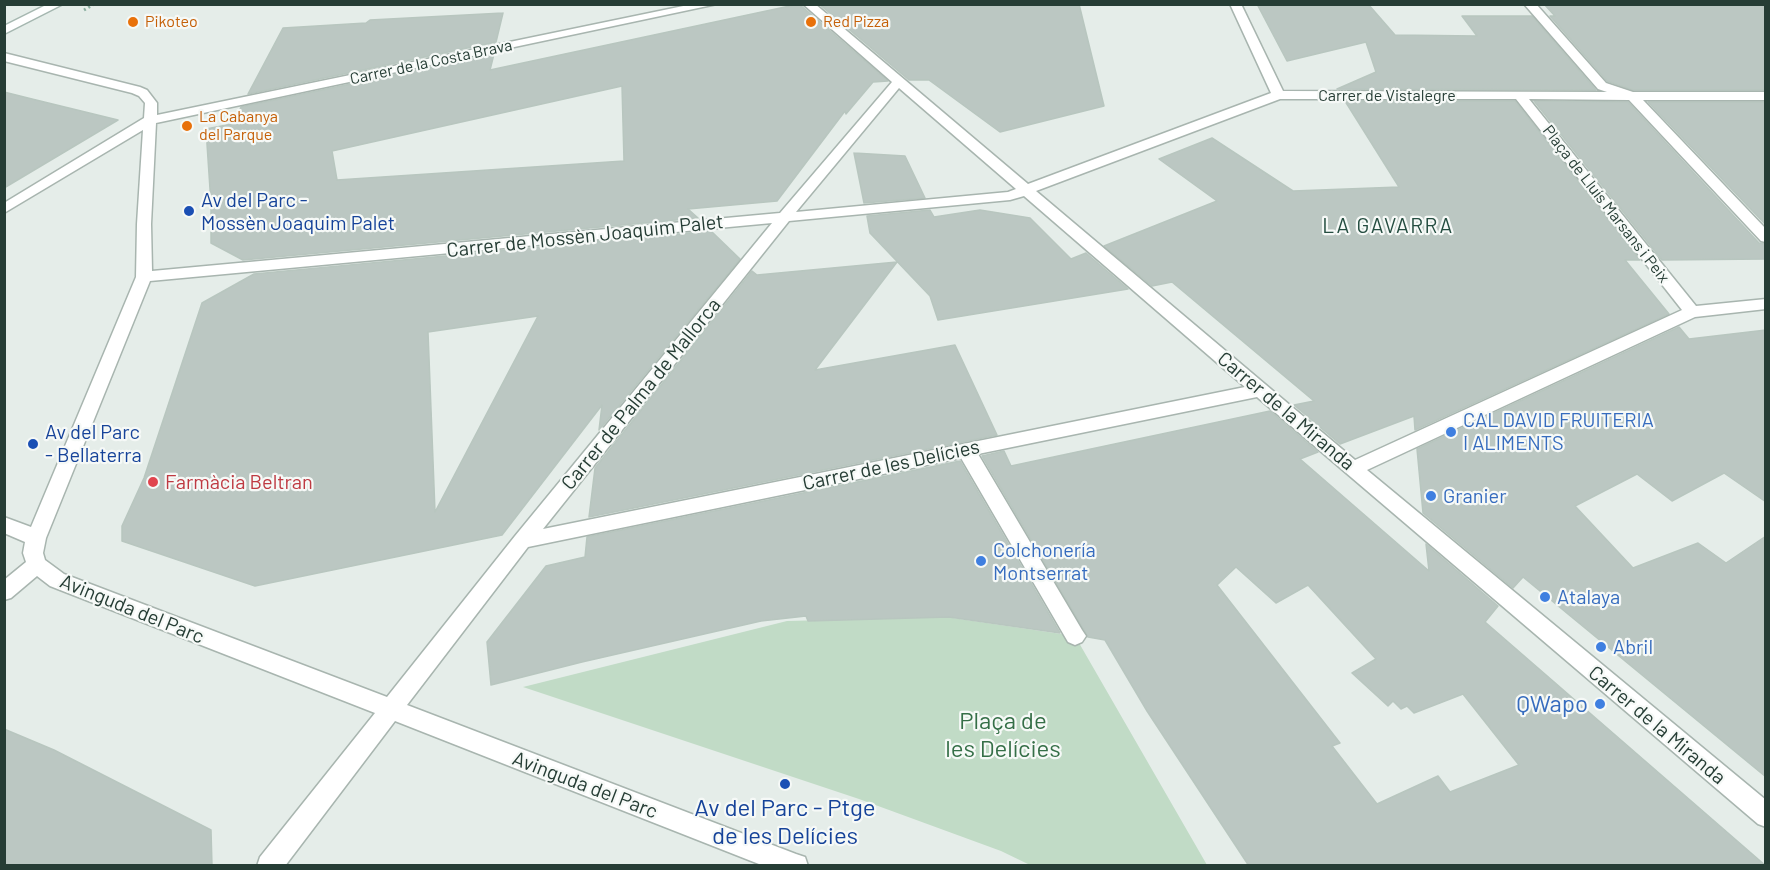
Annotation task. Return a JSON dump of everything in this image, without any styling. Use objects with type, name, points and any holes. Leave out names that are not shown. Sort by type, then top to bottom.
[{"type":"street","points":[[4,31],[58,4]]},
{"type":"street","name":"Carrer de la Costa Brava","points":[[4,209],[150,120],[712,4]]},
{"type":"street","name":"Carrer de la Miranda","points":[[808,4],[1025,191],[1766,816]]},
{"type":"street","points":[[1235,4],[1278,96]]},
{"type":"street","points":[[1529,4],[1602,86],[1632,96],[1766,238]]},
{"type":"street","name":"Avinguda del Parc","points":[[4,57],[143,93],[151,104],[144,224],[144,277],[36,538],[33,553],[37,565],[57,580],[795,866]]},
{"type":"street","name":"Carrer de Palma de Mallorca","points":[[269,866],[392,711],[522,541],[785,216],[898,82]]},
{"type":"street","name":"Carrer de Vistalegre","points":[[1025,191],[1278,96],[1766,96]]},
{"type":"street","name":"Plaça de Lluís Marsans i Peix","points":[[1520,96],[1692,312]]},
{"type":"street","name":"Carrer de Mossèn Joaquim Palet","points":[[144,277],[1010,196],[1025,191]]},
{"type":"street","points":[[1354,468],[1692,312],[1766,304]]},
{"type":"street","name":"Carrer de les Delícies","points":[[522,541],[1260,390]]},
{"type":"street","points":[[966,450],[1075,636]]},
{"type":"street","points":[[4,525],[36,538]]},
{"type":"street","points":[[4,592],[37,565]]},
{"type":"green space","name":"Plaça de les Delícies","points":[[946,617],[1075,636],[1207,865],[1030,865],[1001,851],[859,799],[523,687],[787,621]]},
{"type":"building","points":[[799,4],[888,81],[873,82],[846,114],[845,111],[777,201],[688,209],[698,218],[243,260],[211,243],[206,129],[232,124],[241,107],[494,54],[490,70]],"holes":[[[622,86],[624,161],[337,180],[332,151]]]},
{"type":"building","points":[[819,4],[1079,4],[1104,106],[1000,132],[929,80],[909,80]]},
{"type":"building","points":[[1257,4],[1368,4],[1395,35],[1477,36],[1462,16],[1532,16],[1596,90],[1337,89],[1376,72],[1366,42],[1287,61]]},
{"type":"building","points":[[1544,4],[1766,4],[1766,90],[1633,90],[1607,81],[1550,16],[1555,16]]},
{"type":"building","points":[[503,13],[496,42],[248,94],[283,28],[366,23],[370,20]]},
{"type":"building","points":[[4,92],[32,99],[118,120],[4,188]]},
{"type":"building","points":[[1345,101],[1515,101],[1640,260],[1625,260],[1669,314],[1415,430],[1414,416],[1340,444],[1294,405],[1314,401],[1172,282],[1152,286],[1104,246],[1217,201],[1159,159],[1212,138],[1293,191],[1399,187]]},
{"type":"building","points":[[1534,101],[1628,102],[1759,243],[1766,244],[1766,259],[1662,260]]},
{"type":"building","points":[[1648,102],[1766,102],[1766,225]]},
{"type":"building","points":[[854,153],[905,156],[925,198],[864,203]]},
{"type":"building","points":[[930,210],[934,217],[980,210],[1030,218],[1071,259],[1086,253],[1128,289],[938,320],[930,296],[870,233],[867,216]]},
{"type":"building","points":[[711,231],[740,259],[599,430],[602,405],[502,535],[255,586],[122,541],[122,526],[144,478],[202,303],[254,274]],"holes":[[[538,316],[435,512],[428,332]]]},
{"type":"building","points":[[897,262],[815,370],[955,345],[997,435],[589,517],[595,468],[752,271],[757,275]]},
{"type":"building","points":[[1679,327],[1689,339],[1766,330],[1766,502],[1724,473],[1672,501],[1637,474],[1575,506],[1633,568],[1698,543],[1726,563],[1766,536],[1766,777],[1523,577],[1513,588],[1423,513],[1417,449]]},
{"type":"building","points":[[1270,411],[1318,452],[1300,459],[1429,571],[1426,544],[1498,606],[1485,622],[1766,866],[1249,866],[1147,711],[1105,640],[1088,637],[982,456],[1004,451],[1011,466]],"holes":[[[1236,567],[1276,603],[1308,585],[1376,659],[1352,673],[1388,706],[1393,701],[1401,709],[1407,706],[1414,713],[1463,694],[1519,765],[1450,792],[1438,776],[1377,804],[1332,746],[1340,743],[1217,585]]]},
{"type":"building","points":[[960,461],[1060,633],[949,617],[808,621],[806,616],[761,621],[491,685],[487,642],[546,566],[585,557],[587,537]]},
{"type":"building","points":[[4,729],[54,750],[211,830],[212,866],[4,866]]},
{"type":"place","name":"Pikoteo","points":[[133,22]]},
{"type":"place","name":"Red Pizza","points":[[811,22]]},
{"type":"place","name":"La Cabanya del Parque","points":[[187,126]]},
{"type":"place","name":"Av del Parc - Mossèn Joaquim Palet","points":[[189,211]]},
{"type":"place","name":"CAL DAVID FRUITERIA I ALIMENTS","points":[[1451,432]]},
{"type":"place","name":"Av del Parc - Bellaterra","points":[[33,444]]},
{"type":"place","name":"Farmàcia Beltran","points":[[153,482]]},
{"type":"place","name":"Granier","points":[[1431,496]]},
{"type":"place","name":"Colchonería Montserrat","points":[[981,561]]},
{"type":"place","name":"Atalaya","points":[[1545,597]]},
{"type":"place","name":"Abril","points":[[1601,647]]},
{"type":"place","name":"QWapo","points":[[1600,704]]},
{"type":"place","name":"Av del Parc - Ptge de les Delícies","points":[[785,784]]},
{"type":"district","name":"LA GAVARRA","points":[[1388,226]]}]
